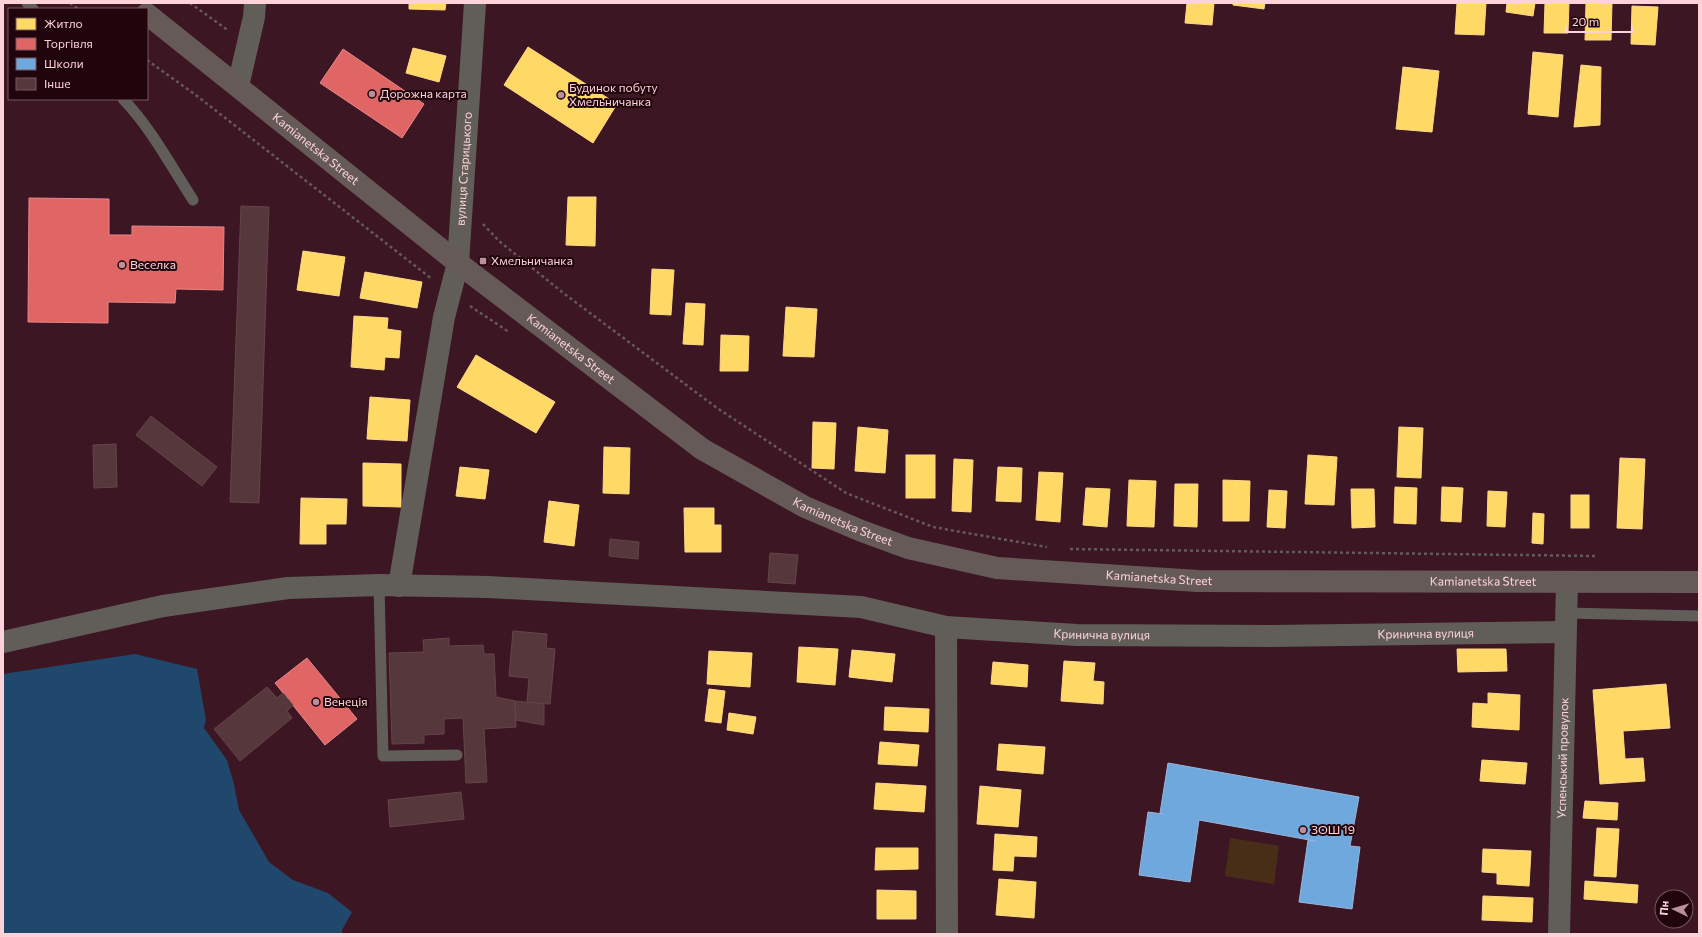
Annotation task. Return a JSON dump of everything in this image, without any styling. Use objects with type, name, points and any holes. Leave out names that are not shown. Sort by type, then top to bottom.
[{"type":"main road","name":"Kamianetska Street","points":[[148,15],[458,263],[702,449],[805,507],[859,530],[908,548],[997,568],[1198,581],[1699,582]]},
{"type":"street","name":"вулиця Старицького","points":[[389,586],[443,324],[458,263],[474,3]]},
{"type":"street","points":[[238,86],[248,44],[253,8]]},
{"type":"street","name":"Успенський провулок","points":[[1559,934],[1567,582]]},
{"type":"street","name":"Кринична вулиця","points":[[3,642],[163,606],[288,588],[389,586],[488,587],[861,607],[946,627],[1077,635],[1271,636],[1565,623]]},
{"type":"street","points":[[946,627],[947,934]]},
{"type":"lane","points":[[124,100],[152,136],[193,200]]},
{"type":"lane","points":[[389,586],[383,756],[457,756]]},
{"type":"lane","points":[[1565,623],[1699,616]]},
{"type":"path","points":[[190,3],[248,44]]},
{"type":"path","points":[[148,61],[196,96],[450,293],[514,335]]},
{"type":"path","points":[[462,200],[499,241],[562,292],[717,408],[846,493],[934,527],[1052,548]]},
{"type":"path","points":[[1068,548],[1594,556]]},
{"type":"shaded area","points":[[1230,838],[1279,846],[1274,884],[1225,876]]},
{"type":"water","points":[[135,654],[197,669],[206,720],[204,728],[227,760],[234,784],[239,810],[269,862],[293,880],[328,893],[352,912],[342,930],[342,934],[3,934],[3,674]]},
{"type":"building: Житло","points":[[409,3],[446,3],[445,10],[409,9]]},
{"type":"building: Житло","points":[[1187,3],[1214,3],[1212,25],[1185,23]]},
{"type":"building: Житло","points":[[1233,3],[1265,3],[1264,9],[1233,5]]},
{"type":"building: Житло","points":[[1457,3],[1486,3],[1484,35],[1455,34]]},
{"type":"building: Житло","points":[[1507,3],[1535,3],[1533,16],[1506,12]]},
{"type":"building: Житло","points":[[1545,3],[1569,3],[1568,33],[1544,33]]},
{"type":"building: Житло","points":[[1586,3],[1612,3],[1611,40],[1585,40]]},
{"type":"building: Житло","points":[[1632,6],[1658,7],[1655,45],[1631,44]]},
{"type":"building: Житло","name":"Будинок побуту Хмельничанка","points":[[528,47],[617,104],[593,143],[504,85]]},
{"type":"building: Житло","points":[[413,48],[446,56],[439,82],[406,73]]},
{"type":"building: Житло","points":[[1533,52],[1563,55],[1558,117],[1528,114]]},
{"type":"building: Житло","points":[[1581,65],[1601,67],[1600,125],[1574,127]]},
{"type":"building: Житло","points":[[1403,67],[1439,71],[1432,132],[1396,129]]},
{"type":"building: Житло","points":[[568,197],[596,197],[595,246],[566,245]]},
{"type":"building: Житло","points":[[303,251],[345,257],[339,296],[297,290]]},
{"type":"building: Житло","points":[[652,269],[674,270],[671,315],[650,314]]},
{"type":"building: Житло","points":[[365,272],[422,282],[417,308],[360,298]]},
{"type":"building: Житло","points":[[686,303],[705,304],[703,345],[683,344]]},
{"type":"building: Житло","points":[[786,307],[817,309],[814,357],[783,356]]},
{"type":"building: Житло","points":[[354,316],[388,318],[387,329],[401,331],[399,358],[385,357],[384,370],[351,367]]},
{"type":"building: Житло","points":[[721,335],[749,336],[748,371],[720,371]]},
{"type":"building: Житло","points":[[476,355],[555,402],[536,433],[457,387]]},
{"type":"building: Житло","points":[[370,397],[410,400],[407,441],[367,439]]},
{"type":"building: Житло","points":[[813,422],[836,423],[834,469],[812,468]]},
{"type":"building: Житло","points":[[858,427],[888,430],[885,473],[855,471]]},
{"type":"building: Житло","points":[[1399,427],[1423,428],[1421,478],[1397,477]]},
{"type":"building: Житло","points":[[604,447],[630,448],[629,494],[603,493]]},
{"type":"building: Житло","points":[[906,455],[935,455],[935,498],[906,498]]},
{"type":"building: Житло","points":[[1308,455],[1337,457],[1334,505],[1305,504]]},
{"type":"building: Житло","points":[[1620,458],[1645,459],[1642,529],[1617,528]]},
{"type":"building: Житло","points":[[954,459],[973,460],[971,512],[952,511]]},
{"type":"building: Житло","points":[[363,463],[401,464],[401,507],[363,506]]},
{"type":"building: Житло","points":[[460,467],[489,470],[485,499],[456,496]]},
{"type":"building: Житло","points":[[998,467],[1022,468],[1021,502],[996,501]]},
{"type":"building: Житло","points":[[1039,472],[1063,473],[1060,522],[1036,520]]},
{"type":"building: Житло","points":[[1129,480],[1156,481],[1154,527],[1127,526]]},
{"type":"building: Житло","points":[[1223,480],[1250,481],[1249,521],[1223,521]]},
{"type":"building: Житло","points":[[1175,484],[1198,484],[1197,527],[1174,526]]},
{"type":"building: Житло","points":[[1395,487],[1417,488],[1416,524],[1394,523]]},
{"type":"building: Житло","points":[[1442,487],[1463,488],[1461,522],[1441,521]]},
{"type":"building: Житло","points":[[1086,488],[1110,489],[1107,527],[1083,525]]},
{"type":"building: Житло","points":[[1351,489],[1374,489],[1375,527],[1352,528]]},
{"type":"building: Житло","points":[[1269,490],[1287,491],[1285,528],[1267,527]]},
{"type":"building: Житло","points":[[1488,491],[1507,492],[1505,527],[1487,526]]},
{"type":"building: Житло","points":[[1571,495],[1589,495],[1589,528],[1571,528]]},
{"type":"building: Житло","points":[[301,498],[347,499],[346,524],[326,524],[326,544],[300,544]]},
{"type":"building: Житло","points":[[549,501],[579,505],[574,546],[544,542]]},
{"type":"building: Житло","points":[[684,508],[714,508],[714,525],[721,525],[721,552],[685,552]]},
{"type":"building: Житло","points":[[1533,513],[1544,514],[1543,544],[1532,543]]},
{"type":"building: Житло","points":[[799,647],[838,649],[835,685],[797,682]]},
{"type":"building: Житло","points":[[1457,649],[1506,649],[1507,671],[1458,672]]},
{"type":"building: Житло","points":[[852,650],[895,654],[892,682],[849,677]]},
{"type":"building: Житло","points":[[709,651],[752,653],[750,687],[707,684]]},
{"type":"building: Житло","points":[[1064,661],[1095,663],[1093,681],[1104,682],[1103,704],[1061,701]]},
{"type":"building: Житло","points":[[993,662],[1028,665],[1027,687],[991,684]]},
{"type":"building: Житло","points":[[1666,684],[1670,728],[1623,731],[1625,759],[1643,758],[1645,781],[1600,784],[1593,690]]},
{"type":"building: Житло","points":[[709,689],[725,691],[721,723],[705,721]]},
{"type":"building: Житло","points":[[1488,693],[1520,695],[1519,730],[1472,727],[1473,703],[1488,704]]},
{"type":"building: Житло","points":[[885,707],[929,709],[928,732],[884,730]]},
{"type":"building: Житло","points":[[729,713],[756,717],[753,734],[727,730]]},
{"type":"building: Житло","points":[[880,742],[919,745],[917,766],[878,764]]},
{"type":"building: Житло","points":[[999,744],[1045,747],[1043,774],[997,770]]},
{"type":"building: Житло","points":[[1482,760],[1527,763],[1525,784],[1480,781]]},
{"type":"building: Житло","points":[[876,783],[926,786],[924,812],[874,809]]},
{"type":"building: Житло","points":[[980,786],[1021,790],[1018,827],[977,824]]},
{"type":"building: Житло","points":[[1585,801],[1618,803],[1617,820],[1583,818]]},
{"type":"building: Житло","points":[[1597,828],[1619,829],[1616,877],[1594,876]]},
{"type":"building: Житло","points":[[995,834],[1037,837],[1036,857],[1014,856],[1013,871],[993,870]]},
{"type":"building: Житло","points":[[876,848],[918,848],[918,869],[875,870]]},
{"type":"building: Житло","points":[[1483,849],[1531,851],[1529,886],[1497,884],[1497,873],[1482,872]]},
{"type":"building: Житло","points":[[999,879],[1036,882],[1034,918],[996,915]]},
{"type":"building: Житло","points":[[1585,881],[1638,885],[1637,903],[1584,899]]},
{"type":"building: Житло","points":[[877,890],[916,891],[916,919],[877,919]]},
{"type":"building: Житло","points":[[1483,896],[1533,898],[1532,922],[1482,920]]},
{"type":"building: Торгівля","points":[[343,49],[424,104],[402,138],[320,83]]},
{"type":"building: Торгівля","points":[[29,198],[109,199],[109,235],[132,235],[132,226],[224,227],[223,290],[176,289],[175,303],[108,302],[108,323],[28,322]]},
{"type":"building: Торгівля","points":[[307,658],[357,719],[325,745],[275,683]]},
{"type":"building: Школи","name":"ЗОШ 19","points":[[1168,763],[1359,797],[1350,846],[1360,847],[1352,909],[1299,902],[1308,840],[1315,841],[1199,820],[1190,882],[1139,875],[1148,812],[1163,814],[1160,813]]},
{"type":"building: Інше","points":[[241,206],[269,207],[259,503],[230,502]]},
{"type":"building: Інше","points":[[151,416],[217,467],[202,486],[136,435]]},
{"type":"building: Інше","points":[[116,444],[117,487],[94,488],[93,445]]},
{"type":"building: Інше","points":[[610,539],[639,542],[638,559],[609,556]]},
{"type":"building: Інше","points":[[770,553],[798,555],[795,584],[768,582]]},
{"type":"building: Інше","points":[[513,631],[547,634],[546,648],[555,649],[550,704],[527,703],[529,678],[509,676]]},
{"type":"building: Інше","points":[[449,638],[449,646],[483,645],[484,654],[494,654],[496,697],[515,701],[516,727],[484,729],[487,782],[466,783],[463,718],[444,719],[444,734],[424,735],[424,743],[392,744],[389,653],[424,652],[423,640]]},
{"type":"building: Інше","points":[[267,687],[277,698],[283,693],[293,705],[287,711],[292,718],[240,761],[214,729]]},
{"type":"building: Інше","points":[[515,701],[544,704],[544,725],[516,720]]},
{"type":"building: Інше","points":[[461,792],[464,819],[390,827],[388,800]]},
{"type":"place","name":"Дорожна карта","points":[[372,94]]},
{"type":"place","name":"Будинок побуту Хмельничанка","points":[[561,95]]},
{"type":"place","name":"Хмельничанка","points":[[483,261]]},
{"type":"place","name":"Веселка","points":[[122,265]]},
{"type":"place","name":"Венеція","points":[[316,702]]},
{"type":"place","name":"ЗОШ 19","points":[[1303,830]]}]
